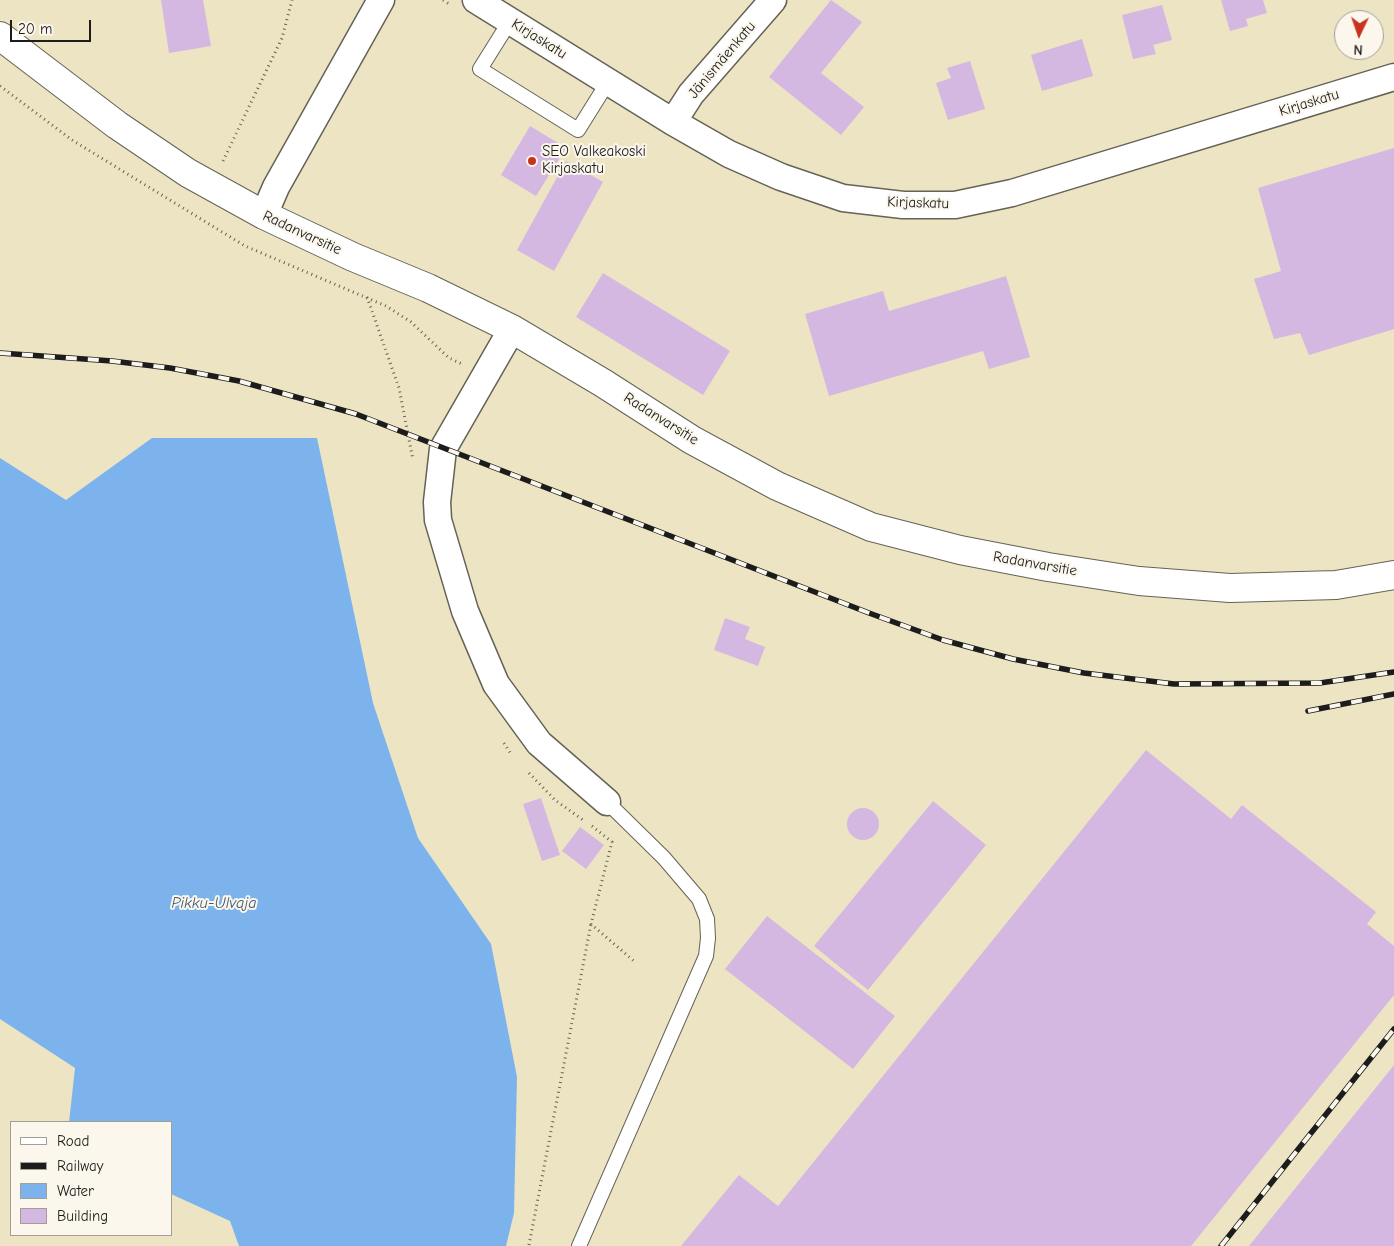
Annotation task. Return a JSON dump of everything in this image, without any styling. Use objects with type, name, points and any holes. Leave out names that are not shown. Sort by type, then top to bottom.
[{"type":"street","points":[[264,215],[276,187],[381,0]]},
{"type":"street","name":"Jänismäenkatu","points":[[673,122],[691,94],[773,0]]},
{"type":"street","name":"Kirjaskatu","points":[[466,4],[510,22],[673,122],[729,154],[781,177],[843,198],[903,205],[954,205],[1012,193],[1394,77]]},
{"type":"street","name":"Radanvarsitie","points":[[0,36],[117,125],[212,186],[264,215],[353,257],[428,288],[512,329],[603,383],[692,440],[777,486],[871,527],[960,550],[1048,567],[1139,580],[1230,588],[1336,585],[1394,576]]},
{"type":"street","points":[[512,329],[443,449],[437,502],[440,529],[466,611],[496,684],[539,743],[607,802]]},
{"type":"lane","points":[[510,22],[480,69],[578,130],[608,82]]},
{"type":"lane","points":[[579,1246],[706,956],[708,938],[707,919],[699,899],[664,858],[607,802]]},
{"type":"path","points":[[197,216],[282,38],[292,0]]},
{"type":"path","points":[[443,0],[466,4]]},
{"type":"path","points":[[367,297],[399,388],[414,464]]},
{"type":"path","points":[[529,1245],[591,924],[612,842],[589,824]]},
{"type":"path","points":[[591,924],[635,962]]},
{"type":"water","name":"Pikku-Ulvaja","points":[[152,438],[317,438],[373,703],[418,838],[491,944],[517,1077],[514,1213],[506,1246],[239,1246],[230,1221],[172,1194],[172,1121],[69,1121],[75,1068],[0,1019],[0,458],[66,500]]},
{"type":"building","points":[[161,0],[203,0],[211,46],[169,53]]},
{"type":"building","points":[[831,0],[862,22],[821,73],[864,107],[841,135],[769,77]]},
{"type":"building","points":[[1221,0],[1263,0],[1267,13],[1246,19],[1248,26],[1230,31]]},
{"type":"building","points":[[1162,5],[1172,40],[1153,45],[1156,54],[1133,59],[1122,15]]},
{"type":"building","points":[[1082,39],[1093,76],[1042,91],[1031,55]]},
{"type":"building","points":[[970,61],[985,109],[948,120],[936,83],[951,78],[947,68]]},
{"type":"building","points":[[530,126],[566,148],[536,196],[501,175]]},
{"type":"building","points":[[1394,148],[1394,329],[1309,355],[1300,333],[1274,339],[1254,279],[1281,271],[1258,188]]},
{"type":"building","points":[[566,161],[603,182],[554,271],[517,250]]},
{"type":"building","points":[[603,273],[730,351],[703,395],[576,317]]},
{"type":"building","points":[[1006,276],[1030,357],[989,369],[983,351],[829,396],[805,314],[883,291],[889,311]]},
{"type":"building","points":[[725,618],[750,627],[745,639],[765,647],[758,666],[714,650]]},
{"type":"building","points":[[1146,750],[1231,819],[1242,805],[1376,912],[1367,924],[1394,946],[1394,995],[1191,1246],[681,1246],[739,1175],[778,1206]]},
{"type":"building","points":[[541,798],[560,855],[542,861],[523,804]]},
{"type":"building","points":[[933,801],[986,845],[868,990],[814,946]]},
{"type":"building","points":[[863,808],[874,813],[879,824],[874,835],[863,840],[852,835],[847,824],[852,813]]},
{"type":"building","points":[[580,827],[604,845],[586,869],[562,851]]},
{"type":"building","points":[[767,916],[895,1016],[853,1069],[725,969]]},
{"type":"building","points":[[1394,1065],[1394,1246],[1249,1246]]},
{"type":"railway","points":[[0,353],[112,361],[170,368],[239,381],[356,414],[869,613],[943,640],[1013,659],[1084,673],[1174,684],[1320,683],[1394,672]]},
{"type":"railway","points":[[1308,711],[1394,694]]},
{"type":"railway","points":[[1221,1246],[1394,1029]]},
{"type":"place","name":"SEO Valkeakoski Kirjaskatu","points":[[532,161]]}]
